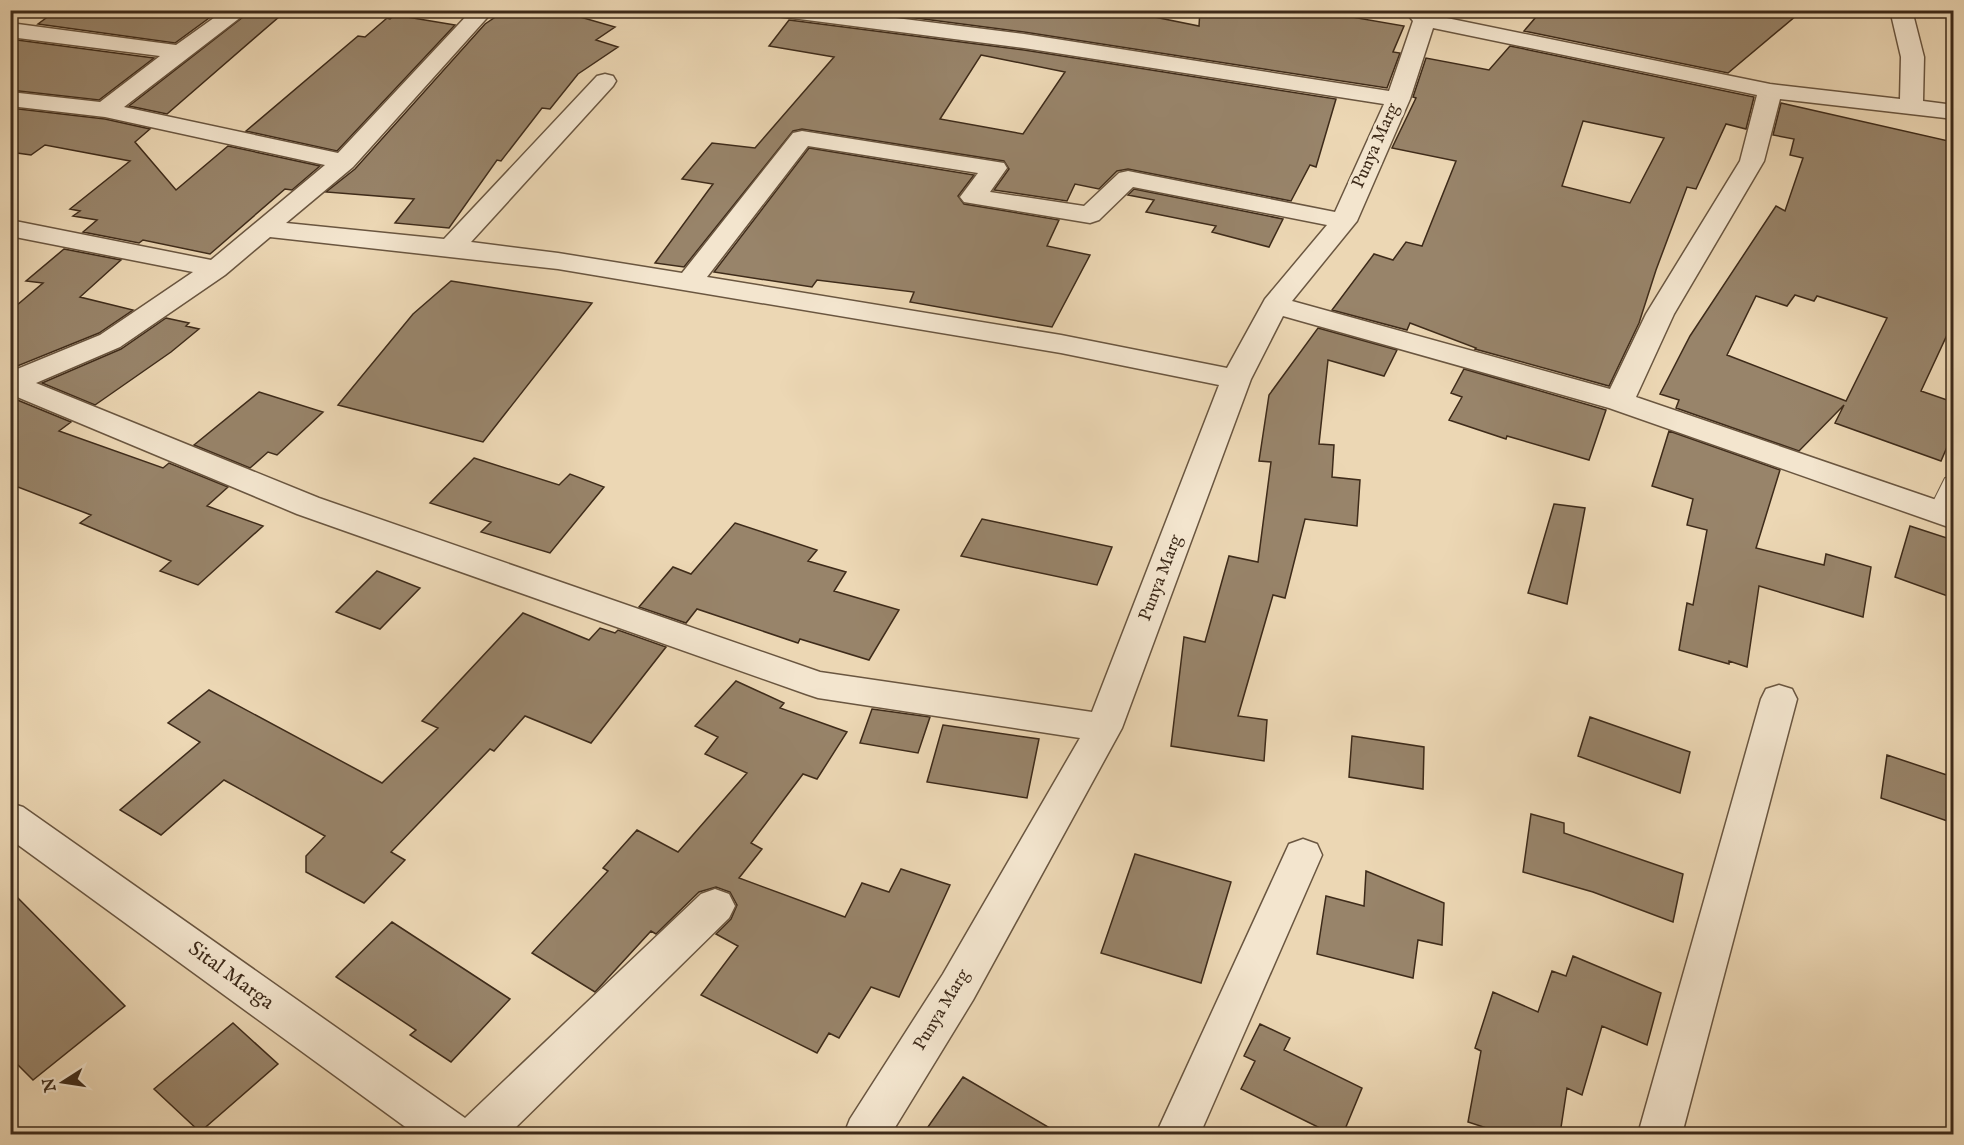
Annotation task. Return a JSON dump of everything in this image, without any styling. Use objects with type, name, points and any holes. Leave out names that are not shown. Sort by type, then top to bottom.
[{"type":"street","points":[[105,110],[180,52],[240,10]]},
{"type":"street","points":[[11,383],[110,341],[216,269],[344,162],[484,10]]},
{"type":"street","points":[[776,10],[1024,41],[1398,99]]},
{"type":"street","points":[[941,31],[962,10]]},
{"type":"street","points":[[1901,10],[1911,35],[1915,79],[1911,106]]},
{"type":"street","points":[[1423,14],[1770,91],[1953,112]]},
{"type":"street","name":"Punya Marg","points":[[866,1134],[958,987],[1104,728],[1236,379],[1275,305],[1344,221],[1398,99],[1423,14]]},
{"type":"street","points":[[10,30],[180,52]]},
{"type":"street","points":[[451,248],[605,81]]},
{"type":"street","points":[[1619,401],[1659,314],[1752,160],[1770,91]]},
{"type":"street","points":[[10,99],[105,110],[344,162]]},
{"type":"street","points":[[689,282],[802,138],[994,168],[973,197],[996,201],[1090,215],[1128,178],[1344,221]]},
{"type":"street","points":[[10,228],[216,269]]},
{"type":"street","points":[[264,229],[558,261],[1061,344],[1236,379]]},
{"type":"street","points":[[1275,305],[1619,401],[1947,515]]},
{"type":"street","points":[[11,383],[308,506],[818,686],[1104,728]]},
{"type":"street","points":[[1660,1134],[1779,699]]},
{"type":"street","name":"Sital Marga","points":[[10,818],[451,1134]]},
{"type":"street","points":[[1178,1134],[1303,855]]},
{"type":"street","points":[[479,1134],[716,906]]},
{"type":"lane","points":[[1947,515],[1953,483]]},
{"type":"building","points":[[57,10],[220,10],[175,43],[38,24]]},
{"type":"building","points":[[252,10],[287,10],[167,114],[129,106]]},
{"type":"building","points":[[506,10],[556,10],[615,27],[596,40],[618,47],[578,74],[550,109],[542,108],[501,161],[497,160],[449,228],[395,223],[414,199],[326,192],[355,169],[485,24]]},
{"type":"building","points":[[854,10],[1120,10],[1199,26],[1200,10],[1335,10],[1334,14],[1404,26],[1393,52],[1400,53],[1387,88],[1024,32]]},
{"type":"building","points":[[1542,10],[1803,10],[1728,73],[1524,31]]},
{"type":"building","points":[[395,15],[455,25],[337,151],[246,131],[358,36],[365,37],[387,18],[390,19]]},
{"type":"building","points":[[789,20],[1024,50],[1336,99],[1316,167],[1310,165],[1291,201],[1128,169],[1117,171],[1099,189],[1075,184],[1067,201],[994,190],[1009,169],[1004,161],[802,129],[793,131],[684,267],[655,263],[713,184],[682,179],[712,143],[755,148],[834,57],[769,46]],"holes":[[[981,55],[1065,72],[1023,134],[940,119]]]},
{"type":"building","points":[[17,40],[154,58],[99,100],[10,90],[10,45]]},
{"type":"building","points":[[1510,46],[1754,97],[1746,129],[1726,124],[1696,189],[1687,187],[1639,323],[1609,386],[1475,349],[1410,323],[1407,330],[1332,310],[1374,254],[1393,260],[1406,242],[1422,246],[1456,161],[1392,148],[1416,98],[1413,97],[1426,58],[1489,70]],"holes":[[[1583,121],[1664,138],[1630,203],[1562,186]]]},
{"type":"building","points":[[1781,103],[1953,142],[1953,322],[1921,391],[1953,402],[1953,433],[1941,461],[1835,423],[1844,405],[1799,451],[1676,408],[1679,400],[1660,394],[1690,336],[1776,206],[1785,211],[1803,158],[1790,155],[1794,139],[1773,135]],"holes":[[[1795,295],[1814,301],[1817,296],[1887,318],[1846,401],[1727,355],[1756,296],[1787,306]]]},
{"type":"building","points":[[10,108],[105,119],[150,129],[135,142],[176,190],[228,146],[320,166],[292,190],[285,189],[210,254],[143,240],[139,243],[83,232],[97,220],[73,216],[80,211],[70,209],[130,161],[45,145],[31,155],[10,152]]},
{"type":"building","points":[[809,148],[974,175],[958,196],[964,204],[1059,220],[1047,246],[1090,255],[1052,327],[910,302],[914,292],[817,280],[812,287],[714,272]]},
{"type":"building","points":[[1134,189],[1283,219],[1269,247],[1212,232],[1216,226],[1146,212],[1154,200],[1128,195]]},
{"type":"building","points":[[64,249],[121,260],[80,297],[133,310],[99,333],[10,369],[10,311],[43,283],[26,281]]},
{"type":"building","points":[[451,281],[592,303],[483,442],[338,405],[413,314]]},
{"type":"building","points":[[166,318],[189,323],[186,326],[199,329],[171,352],[95,405],[42,383],[121,349]]},
{"type":"building","points":[[1318,328],[1397,350],[1384,376],[1328,360],[1319,444],[1334,445],[1332,477],[1360,480],[1357,526],[1305,519],[1285,598],[1273,595],[1238,716],[1267,720],[1264,761],[1171,746],[1184,637],[1205,642],[1229,556],[1258,562],[1271,462],[1259,461],[1269,395]]},
{"type":"building","points":[[1464,369],[1606,410],[1589,460],[1507,436],[1506,439],[1449,420],[1462,397],[1451,393]]},
{"type":"building","points":[[259,392],[323,412],[277,455],[268,452],[250,468],[194,445]]},
{"type":"building","points":[[10,397],[71,422],[59,431],[163,468],[169,463],[228,487],[207,506],[263,526],[198,585],[160,571],[171,561],[80,523],[91,515],[10,484]]},
{"type":"building","points":[[1669,431],[1780,470],[1756,548],[1824,565],[1826,554],[1871,567],[1863,617],[1759,586],[1747,667],[1679,650],[1687,603],[1693,605],[1707,530],[1687,525],[1693,499],[1652,486]]},
{"type":"building","points":[[474,458],[559,485],[570,474],[604,487],[550,553],[481,532],[491,522],[430,503]]},
{"type":"building","points":[[1554,504],[1585,508],[1567,604],[1528,593]]},
{"type":"building","points":[[982,519],[1112,547],[1097,585],[961,556]]},
{"type":"building","points":[[735,523],[817,550],[808,561],[846,572],[834,591],[899,610],[869,660],[800,639],[798,643],[697,609],[686,623],[639,607],[673,567],[691,574]]},
{"type":"building","points":[[1910,526],[1953,540],[1953,598],[1895,577]]},
{"type":"building","points":[[377,571],[420,588],[380,629],[336,612]]},
{"type":"building","points":[[523,613],[589,640],[600,628],[615,633],[618,630],[666,647],[591,743],[525,716],[494,751],[490,749],[391,852],[405,860],[364,903],[306,872],[306,856],[325,836],[224,780],[161,835],[120,810],[200,742],[168,723],[209,690],[382,783],[438,728],[422,721]]},
{"type":"building","points":[[736,681],[784,703],[780,708],[847,732],[817,779],[803,774],[751,843],[762,849],[739,878],[845,917],[862,883],[889,892],[901,869],[950,885],[899,997],[871,987],[839,1038],[829,1033],[817,1053],[701,995],[738,946],[716,934],[731,919],[737,905],[730,892],[716,887],[699,892],[656,934],[651,931],[595,992],[532,953],[608,871],[603,868],[637,830],[678,852],[747,773],[705,754],[718,737],[695,726]]},
{"type":"building","points":[[872,709],[930,717],[918,753],[860,743]]},
{"type":"building","points":[[1590,717],[1690,752],[1680,793],[1578,756]]},
{"type":"building","points":[[943,725],[1039,739],[1027,798],[927,782]]},
{"type":"building","points":[[1352,736],[1424,747],[1423,789],[1349,777]]},
{"type":"building","points":[[1887,755],[1953,777],[1953,823],[1881,798]]},
{"type":"building","points":[[1531,814],[1564,823],[1564,833],[1683,874],[1673,922],[1593,892],[1523,872]]},
{"type":"building","points":[[1135,854],[1231,882],[1201,983],[1101,953]]},
{"type":"building","points":[[1366,871],[1444,903],[1442,945],[1418,940],[1413,978],[1317,954],[1326,896],[1364,906]]},
{"type":"building","points":[[10,890],[125,1006],[33,1080],[10,1057]]},
{"type":"building","points":[[392,922],[510,999],[451,1062],[410,1035],[416,1030],[336,977]]},
{"type":"building","points":[[1573,956],[1661,993],[1647,1045],[1602,1026],[1582,1095],[1567,1088],[1560,1134],[1505,1134],[1468,1122],[1481,1051],[1475,1048],[1493,992],[1538,1012],[1552,971],[1566,976]]},
{"type":"building","points":[[233,1023],[278,1064],[200,1132],[154,1089]]},
{"type":"building","points":[[1260,1024],[1290,1038],[1284,1050],[1362,1088],[1343,1134],[1332,1134],[1241,1089],[1255,1061],[1244,1056]]},
{"type":"building","points":[[963,1077],[1060,1134],[923,1134]]}]
